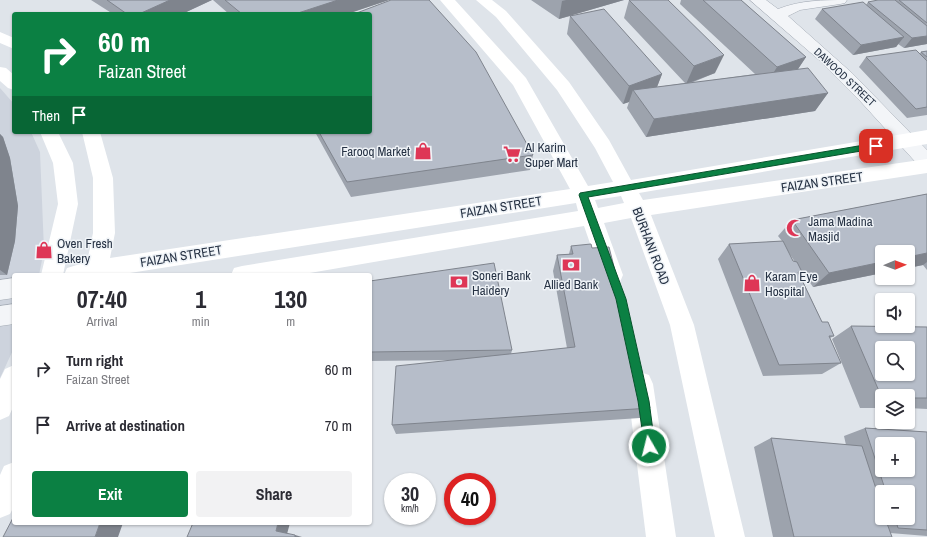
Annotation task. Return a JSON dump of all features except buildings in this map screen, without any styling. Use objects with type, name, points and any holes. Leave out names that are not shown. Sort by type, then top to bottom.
[{"type":"street","points":[[447,0],[520,82],[583,195],[618,292]]},
{"type":"street","name":"BURHANI ROAD","points":[[483,0],[501,14],[563,86],[602,145],[638,209],[682,325],[730,537]]},
{"type":"street","name":"DAWOOD STREET","points":[[757,0],[778,15],[865,94],[927,162]]},
{"type":"street","points":[[778,15],[796,6],[840,0]]},
{"type":"street","points":[[0,37],[12,43]]},
{"type":"street","points":[[0,72],[12,82]]},
{"type":"street","points":[[50,134],[63,163],[68,204],[52,273]]},
{"type":"street","points":[[92,134],[103,178],[104,233],[95,272]]},
{"type":"street","name":"FAIZAN STREET","points":[[95,272],[583,195],[927,137]]},
{"type":"street","name":"FAIZAN STREET","points":[[254,273],[638,209],[927,166]]},
{"type":"street","points":[[0,290],[12,288]]},
{"type":"street","points":[[0,316],[12,314]]},
{"type":"street","points":[[635,365],[643,401],[661,537]]},
{"type":"street","points":[[0,407],[12,381]]},
{"type":"street","points":[[0,504],[12,480]]},
{"type":"shaded area","points":[[0,88],[12,102],[12,134],[32,134],[40,152],[44,250],[39,273],[12,273],[12,352],[0,378]]},
{"type":"place","name":"Farooq Market","points":[[423,151]]},
{"type":"place","name":"Al Karim Super Mart","points":[[512,154]]},
{"type":"place","name":"Jama Madina Masjid","points":[[795,228]]},
{"type":"place","name":"Oven Fresh Bakery","points":[[44,250]]},
{"type":"place","name":"Allied Bank","points":[[571,265]]},
{"type":"place","name":"Soneri Bank Haidery","points":[[459,282]]},
{"type":"place","name":"Karam Eye Hospital","points":[[752,283]]},
{"type":"route","points":[[649,446],[643,401],[621,299],[583,195],[876,146]]}]
